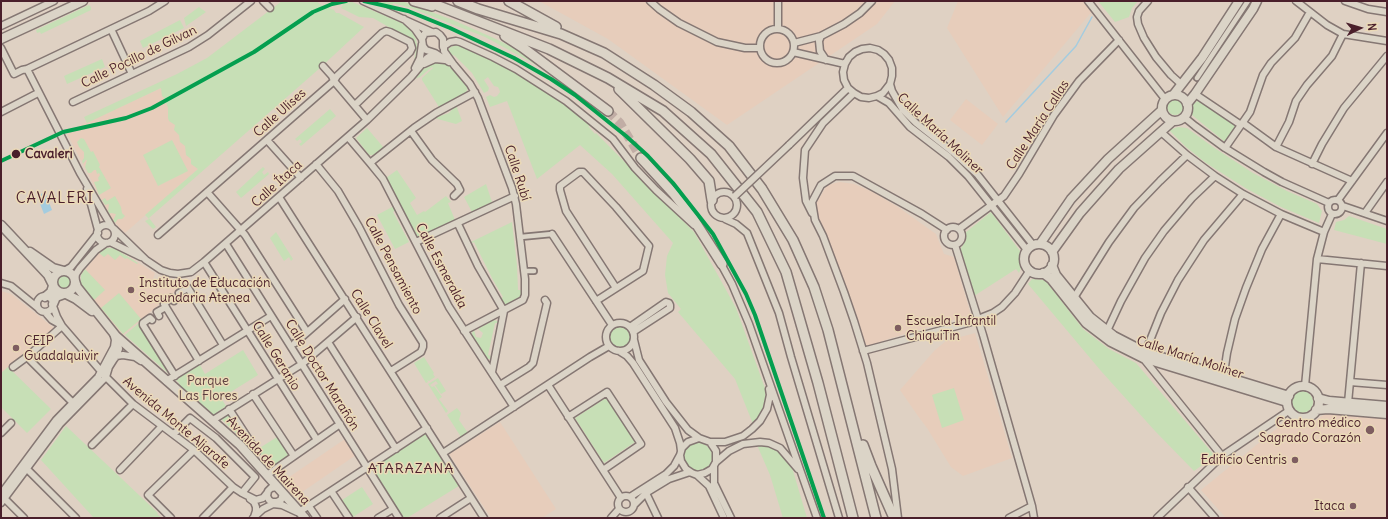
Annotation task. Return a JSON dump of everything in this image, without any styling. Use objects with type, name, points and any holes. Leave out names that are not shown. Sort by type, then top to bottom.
[{"type":"main road","points":[[414,1],[454,12]]},
{"type":"main road","points":[[426,1],[548,49],[608,78],[663,111],[711,154],[757,212],[786,272],[818,383],[853,518]]},
{"type":"main road","points":[[458,1],[478,9],[540,27],[589,45]]},
{"type":"main road","points":[[509,1],[618,61],[692,112],[729,146],[762,189],[794,240],[814,287],[828,330],[876,518]]},
{"type":"main road","points":[[483,23],[522,47],[608,111]]},
{"type":"main road","points":[[608,78],[690,159],[709,181],[712,200]]},
{"type":"main road","points":[[641,158],[674,194],[692,217],[722,264]]},
{"type":"main road","points":[[846,399],[871,466],[894,518]]},
{"type":"street","points":[[1,26],[54,1]]},
{"type":"street","points":[[1,39],[83,1]]},
{"type":"street","points":[[1,48],[14,74],[149,11],[165,1]]},
{"type":"street","name":"Calle Pocillo de Gilvan","points":[[73,102],[181,51],[202,39],[251,1]]},
{"type":"street","points":[[263,1],[270,8]]},
{"type":"street","points":[[363,1],[442,36],[444,46]]},
{"type":"street","points":[[650,1],[678,23],[717,42],[745,48],[760,48]]},
{"type":"street","points":[[778,1],[778,28]]},
{"type":"street","points":[[794,43],[821,36],[844,24],[860,13],[872,1]]},
{"type":"street","points":[[1088,1],[1165,99]]},
{"type":"street","points":[[1148,1],[1139,11],[1137,17],[1138,24],[1144,38],[1156,57],[1171,75],[1181,84]]},
{"type":"street","points":[[1173,121],[1165,116],[1162,110],[1165,99],[1174,94],[1191,74],[1239,1]]},
{"type":"street","points":[[1197,78],[1248,1]]},
{"type":"street","points":[[1187,104],[1253,9],[1256,1]]},
{"type":"street","points":[[1296,1],[1327,25],[1343,34],[1387,41]]},
{"type":"street","points":[[1345,1],[1368,9],[1387,12]]},
{"type":"street","points":[[1225,148],[1250,112],[1263,75],[1270,63],[1295,38],[1310,12]]},
{"type":"street","points":[[404,19],[413,26],[429,52],[435,53],[442,50],[444,46],[450,42],[456,41],[479,50],[539,83],[582,113],[614,139],[635,168],[700,233],[722,264],[735,290],[751,330],[817,518]]},
{"type":"street","points":[[778,28],[788,33],[794,43],[793,52],[787,60],[777,63],[764,57],[760,48],[763,35],[769,30],[778,28]]},
{"type":"street","points":[[111,29],[132,74]]},
{"type":"street","name":"Calle Ulises","points":[[158,235],[334,81],[337,76],[386,31],[410,42],[412,48],[410,52],[355,105]]},
{"type":"street","points":[[422,42],[426,33],[433,32]]},
{"type":"street","points":[[1276,147],[1289,122],[1296,100],[1332,56],[1343,34]]},
{"type":"street","points":[[821,36],[819,41],[820,51],[826,60]]},
{"type":"street","name":"Calle María Callas","points":[[959,230],[1004,196],[1019,174],[1054,115],[1079,81],[1119,40]]},
{"type":"street","name":"Calle Ítaca","points":[[411,77],[420,58],[422,42]]},
{"type":"street","name":"Calle Rubí","points":[[444,46],[446,55],[452,64],[466,79],[475,92],[515,196],[524,271],[524,298],[504,311]]},
{"type":"street","points":[[870,48],[878,50],[889,60],[892,68],[890,84],[887,89],[877,96],[869,98],[861,97],[848,88],[844,80],[843,72],[845,64],[849,57],[862,49],[870,48]]},
{"type":"street","points":[[793,52],[845,64]]},
{"type":"street","name":"Calle Ítaca","points":[[108,242],[146,260],[161,270],[178,274],[191,272],[226,244],[367,120],[411,77],[426,58],[435,53]]},
{"type":"street","name":"Calle Rubí","points":[[435,53],[452,64]]},
{"type":"street","points":[[1312,164],[1322,144],[1344,108],[1387,56]]},
{"type":"street","points":[[419,67],[432,59],[439,59],[452,64]]},
{"type":"street","points":[[324,66],[334,81],[367,120]]},
{"type":"street","points":[[27,69],[80,173],[87,191],[100,240],[108,242]]},
{"type":"street","name":"Calle María Moliner","points":[[890,84],[896,99],[903,110],[916,123],[977,174],[995,203]]},
{"type":"street","points":[[734,196],[848,88]]},
{"type":"street","points":[[370,162],[436,113],[475,92]]},
{"type":"street","points":[[1,112],[38,93]]},
{"type":"street","points":[[854,93],[823,123],[805,150],[803,178],[806,201],[823,236],[844,292],[863,351],[892,470],[898,518]]},
{"type":"street","points":[[1052,252],[1080,213],[1119,169],[1173,121],[1184,117],[1187,112],[1187,104],[1185,99],[1174,94]]},
{"type":"street","points":[[1195,94],[1276,147],[1352,181]]},
{"type":"street","name":"Calle María Moliner","points":[[877,96],[889,103],[910,127],[949,157],[995,203],[1033,246]]},
{"type":"street","points":[[1033,246],[1047,246],[1052,252],[1054,261],[1047,272],[1034,272],[1030,270],[1025,263],[1025,254],[1071,199],[1104,164],[1127,140],[1162,110]]},
{"type":"street","points":[[1184,117],[1225,148],[1282,182],[1329,203]]},
{"type":"street","points":[[410,131],[432,160],[457,184],[460,190],[454,196]]},
{"type":"street","points":[[1161,132],[1186,155],[1243,194],[1281,214],[1324,232]]},
{"type":"street","points":[[1332,214],[1328,209],[1329,203],[1333,200],[1338,200],[1387,133]]},
{"type":"street","name":"Calle Esmeralda","points":[[348,137],[370,162],[389,190],[446,302],[514,407]]},
{"type":"street","points":[[267,140],[301,178]]},
{"type":"street","points":[[1072,301],[1109,242],[1134,208],[1186,155]]},
{"type":"street","name":"Calle Pensamiento","points":[[316,164],[338,191],[359,227],[399,305],[423,343],[423,348],[420,353],[391,371]]},
{"type":"street","points":[[596,301],[643,271],[649,246],[616,207],[583,172],[579,172],[560,186],[566,211],[616,288]]},
{"type":"street","name":"Calle Ítaca","points":[[80,173],[113,228],[146,260]]},
{"type":"street","points":[[815,220],[812,202],[821,185],[835,176],[853,176],[922,214],[947,230]]},
{"type":"street","points":[[1106,335],[1121,301],[1149,252],[1164,231],[1192,198],[1215,176]]},
{"type":"street","points":[[1365,213],[1384,191],[1387,182]]},
{"type":"street","points":[[207,192],[241,230],[307,332]]},
{"type":"street","points":[[725,219],[733,216],[738,208],[737,200],[734,196],[722,192],[718,193],[712,200],[712,211],[718,217],[736,224],[746,233],[779,313],[839,518]]},
{"type":"street","points":[[1222,456],[1144,355],[1161,313],[1178,280],[1204,240],[1243,194]]},
{"type":"street","points":[[416,242],[458,224],[515,196]]},
{"type":"street","name":"Calle Clavel","points":[[279,197],[428,428],[484,518]]},
{"type":"street","points":[[1338,200],[1343,206],[1387,220]]},
{"type":"street","points":[[1332,214],[1340,213],[1343,206]]},
{"type":"street","points":[[1223,378],[1235,319],[1262,249],[1281,214]]},
{"type":"street","points":[[1305,386],[1317,259],[1324,232],[1332,214]]},
{"type":"street","points":[[458,224],[478,266],[504,311],[492,372]]},
{"type":"street","points":[[1,283],[11,286],[41,311],[45,312],[50,310],[56,297],[72,290],[74,287],[76,274],[80,268],[96,250],[114,238],[115,234],[113,228],[105,225],[72,267],[55,275],[51,292],[39,300],[38,308]]},
{"type":"street","points":[[1,226],[48,275],[57,292],[65,294]]},
{"type":"street","points":[[952,227],[959,230],[962,238],[960,242],[955,245],[946,242],[944,236],[947,230],[952,227]]},
{"type":"street","points":[[520,237],[552,234],[612,325]]},
{"type":"street","points":[[13,240],[53,268],[71,274],[75,281]]},
{"type":"street","name":"Calle Doctor Marañón","points":[[226,244],[399,518]]},
{"type":"street","points":[[955,245],[1032,506],[1034,518]]},
{"type":"street","points":[[1317,259],[1387,266]]},
{"type":"street","name":"Calle Geranio","points":[[204,262],[317,440]]},
{"type":"street","points":[[1348,403],[1361,263]]},
{"type":"street","name":"Calle María Moliner","points":[[1052,266],[1072,301]]},
{"type":"street","points":[[863,351],[978,320],[993,313],[1002,307],[1015,293],[1030,270]]},
{"type":"street","points":[[524,271],[534,271]]},
{"type":"street","name":"Calle María Moliner","points":[[1043,273],[1090,317],[1106,335],[1144,355],[1288,399]]},
{"type":"street","name":"Avenida de Mairena","points":[[75,281],[77,287],[112,331]]},
{"type":"street","points":[[180,297],[179,293],[188,288],[223,346]]},
{"type":"street","name":"Avenida de Mairena","points":[[65,294],[82,303],[166,381],[213,420],[240,445],[303,516]]},
{"type":"street","points":[[45,297],[51,299],[53,305]]},
{"type":"street","points":[[174,301],[171,298],[164,303],[199,361]]},
{"type":"street","points":[[295,343],[345,299]]},
{"type":"street","points":[[500,385],[529,367],[534,362],[547,304],[544,300]]},
{"type":"street","points":[[666,302],[669,303],[670,308],[631,329],[666,302]]},
{"type":"street","name":"Avenida Monte Aljarafe","points":[[53,305],[62,326],[106,377],[133,404],[194,450],[233,487],[256,503]]},
{"type":"street","points":[[159,316],[157,312],[166,307]]},
{"type":"street","points":[[464,331],[504,311]]},
{"type":"street","name":"Avenida Monte Aljarafe","points":[[45,312],[52,320],[62,326]]},
{"type":"street","points":[[166,381],[271,316]]},
{"type":"street","points":[[213,420],[302,364],[357,317]]},
{"type":"street","points":[[152,320],[150,318],[144,322],[143,325],[175,376]]},
{"type":"street","points":[[724,518],[708,486],[698,475],[690,472],[683,465],[680,443],[674,428],[633,363],[628,356],[609,346],[606,337],[609,328],[612,325],[621,323],[631,329],[639,360],[666,402],[685,427],[699,438],[710,442],[725,442],[743,436],[760,421],[769,402],[770,394],[751,330]]},
{"type":"street","points":[[13,367],[62,326]]},
{"type":"street","points":[[2,498],[56,420],[106,377],[119,346],[112,331]]},
{"type":"street","points":[[2,498],[102,371],[114,346],[115,340],[112,331]]},
{"type":"street","points":[[619,351],[630,347],[634,340]]},
{"type":"street","points":[[328,342],[396,449]]},
{"type":"street","points":[[443,453],[609,346]]},
{"type":"street","points":[[115,358],[121,355],[133,357],[150,366]]},
{"type":"street","points":[[28,356],[29,360],[75,405]]},
{"type":"street","points":[[1350,382],[1387,385]]},
{"type":"street","points":[[548,385],[620,498]]},
{"type":"street","points":[[1305,386],[1313,390],[1318,398],[1319,402],[1316,410],[1312,414],[1303,418],[1293,414],[1290,410],[1288,399],[1295,388],[1305,386]]},
{"type":"street","points":[[568,416],[607,392],[641,444],[603,470]]},
{"type":"street","points":[[254,394],[294,456]]},
{"type":"street","points":[[1318,398],[1329,401],[1387,406]]},
{"type":"street","points":[[92,445],[133,404]]},
{"type":"street","points":[[229,409],[257,452]]},
{"type":"street","points":[[1316,410],[1328,409],[1387,414]]},
{"type":"street","points":[[1157,518],[1222,456],[1290,410]]},
{"type":"street","points":[[174,434],[190,418],[216,438],[255,477],[244,495],[256,500],[265,495]]},
{"type":"street","points":[[1,433],[11,423]]},
{"type":"street","points":[[267,475],[340,424]]},
{"type":"street","points":[[120,470],[162,426]]},
{"type":"street","points":[[256,503],[270,505],[278,504],[288,507],[303,516],[308,505],[428,428]]},
{"type":"street","points":[[690,472],[669,479],[646,493],[634,505],[632,510],[623,512],[619,509],[617,503],[620,498],[625,496],[630,497],[666,474],[674,466],[688,442],[699,438]]},
{"type":"street","points":[[710,442],[716,451],[714,483],[731,518]]},
{"type":"street","points":[[698,475],[705,473],[728,451],[743,444],[752,442],[769,443],[780,448],[801,473]]},
{"type":"street","points":[[171,518],[148,495],[194,450]]},
{"type":"street","points":[[26,468],[76,518]]},
{"type":"street","points":[[203,518],[233,487]]},
{"type":"street","points":[[277,487],[270,488],[256,503],[256,511],[253,518],[270,505],[280,500],[283,494]]},
{"type":"street","points":[[1188,487],[1215,518]]},
{"type":"street","points":[[331,491],[349,518]]},
{"type":"street","points":[[646,493],[658,518]]},
{"type":"street","points":[[265,495],[270,501],[277,502]]},
{"type":"street","points":[[630,497],[633,500],[634,505]]},
{"type":"street","points":[[2,498],[24,518]]},
{"type":"street","points":[[441,518],[471,498]]},
{"type":"street","points":[[308,505],[317,518]]},
{"type":"street","points":[[1009,518],[1032,506]]},
{"type":"street","points":[[378,518],[393,509]]},
{"type":"street","points":[[611,518],[619,509]]},
{"type":"shaded area","points":[[539,1],[895,1],[877,24],[727,125],[608,39]]},
{"type":"shaded area","points":[[958,1],[1088,1],[1094,9],[1003,117],[947,28]]},
{"type":"shaded area","points":[[161,88],[198,169],[125,233],[109,214],[66,132]]},
{"type":"shaded area","points":[[966,99],[998,124],[982,145],[950,120]]},
{"type":"shaded area","points":[[840,182],[854,184],[873,192],[898,207],[936,234],[944,254],[954,257],[971,315],[888,339],[865,348],[835,261],[819,221],[816,204],[827,185]]},
{"type":"shaded area","name":"Instituto de Educación Secundaria Atenea","points":[[105,248],[117,250],[155,273],[152,282],[163,286],[166,280],[179,281],[183,287],[173,293],[123,335],[83,288],[81,283],[82,273]]},
{"type":"shaded area","name":"CEIP Guadalquivir","points":[[1,291],[11,294],[54,328],[1,373]]},
{"type":"shaded area","points":[[975,333],[1012,458],[963,476],[951,467],[927,428],[900,390],[935,350],[946,341]]},
{"type":"shaded area","points":[[1328,412],[1387,417],[1387,518],[1226,518],[1201,490],[1287,420],[1310,424]]},
{"type":"shaded area","points":[[500,422],[556,509],[542,518],[491,518],[449,454]]},
{"type":"shaded area","points":[[345,439],[356,455],[289,501],[276,486]]},
{"type":"green space","points":[[282,1],[316,1],[364,27],[320,68],[149,218],[156,227],[153,229],[145,221],[149,219],[145,215],[198,169],[191,164],[191,159],[186,155],[185,146],[180,142],[179,135],[174,130],[175,125],[169,121],[168,108],[165,99],[162,96],[161,88],[87,123],[84,117],[177,74],[207,58]]},
{"type":"green space","points":[[345,1],[350,1],[402,23],[411,30],[416,39],[418,51],[416,59],[409,70],[414,61],[416,49],[413,41],[373,18],[359,17],[341,8]]},
{"type":"green space","points":[[371,1],[402,1],[453,20],[524,53],[543,66],[542,68],[485,37],[411,8],[393,3],[391,10]]},
{"type":"green space","points":[[1098,1],[1138,1],[1132,8],[1129,17],[1115,22]]},
{"type":"green space","points":[[89,5],[91,10],[41,34],[40,32],[37,33],[36,30]]},
{"type":"green space","points":[[199,7],[206,12],[186,26],[184,18]]},
{"type":"green space","points":[[180,20],[184,28],[143,48],[140,41]]},
{"type":"green space","points":[[458,44],[501,64],[544,89],[580,114],[597,128],[588,126],[595,134],[596,133],[694,232],[736,308],[766,391],[763,409],[753,424],[735,379],[678,312],[681,309],[668,293],[665,275],[667,256],[673,243],[612,174],[580,145],[537,179],[507,101],[490,107],[486,97],[490,95],[494,97],[497,96],[500,92],[498,87],[494,86],[488,77],[484,80],[489,88],[488,91],[484,93],[472,73],[455,56],[451,56],[448,52],[449,48]]},
{"type":"green space","points":[[102,59],[105,67],[67,84],[64,76]]},
{"type":"green space","points":[[434,62],[447,64],[468,87],[466,93],[439,107],[422,80],[422,78],[433,68],[432,67],[420,77],[415,79],[423,69]]},
{"type":"green space","points":[[1172,99],[1178,99],[1183,104],[1181,113],[1178,115],[1172,115],[1167,110],[1167,104]]},
{"type":"green space","points":[[1199,100],[1237,125],[1225,142],[1192,115],[1192,105]]},
{"type":"green space","points":[[456,105],[462,121],[456,124],[434,118],[449,113]]},
{"type":"green space","points":[[330,109],[336,116],[301,146],[299,144],[302,142],[300,139],[297,141],[295,139]]},
{"type":"green space","points":[[1178,127],[1187,128],[1253,173],[1287,191],[1317,204],[1322,211],[1319,223],[1281,207],[1247,189],[1206,163],[1186,147],[1169,130]]},
{"type":"green space","points":[[367,128],[384,148],[373,155],[369,155],[356,138]]},
{"type":"green space","points":[[81,138],[84,139],[91,152],[93,151],[100,165],[99,167],[111,188],[99,195],[94,182],[99,181],[98,178],[100,175],[99,173],[97,174],[96,170],[88,173],[85,167],[87,160],[83,164],[82,161],[84,158],[84,152],[79,147],[77,142]]},
{"type":"green space","points":[[172,140],[188,171],[158,186],[143,155]]},
{"type":"green space","points":[[263,167],[265,169],[262,172],[264,175],[268,172],[269,174],[241,198],[236,192]]},
{"type":"green space","points":[[397,170],[416,198],[410,203],[417,215],[424,211],[425,212],[446,196],[451,202],[448,203],[455,220],[418,238],[386,178]]},
{"type":"green space","points":[[486,184],[492,202],[472,212],[464,197]]},
{"type":"green space","points":[[115,196],[121,207],[122,213],[125,216],[122,219],[118,219],[115,223],[113,221],[116,214],[109,214],[109,204],[105,205],[102,200],[105,198],[107,201]]},
{"type":"green space","points":[[394,206],[396,210],[393,212],[409,242],[395,249],[377,215]]},
{"type":"green space","points":[[991,212],[1020,251],[1021,268],[1019,273],[1016,269],[974,296],[960,250],[966,240],[965,233]]},
{"type":"green space","points":[[1349,216],[1387,229],[1387,244],[1334,230],[1336,222],[1344,220]]},
{"type":"green space","points":[[512,222],[517,265],[518,290],[522,290],[522,296],[506,305],[500,299],[503,297],[474,242],[471,242]]},
{"type":"green space","points":[[276,232],[293,259],[291,261],[289,257],[284,261],[270,238]]},
{"type":"green space","points":[[105,248],[114,248],[138,263],[137,264],[127,258],[125,259],[120,255],[115,260],[108,254],[104,257],[99,253]]},
{"type":"green space","points":[[85,269],[105,290],[94,300],[85,291],[81,283],[81,275]]},
{"type":"green space","points":[[64,274],[71,279],[72,282],[67,289],[64,290],[57,285],[56,282],[61,275]]},
{"type":"green space","points":[[1032,279],[1045,280],[1083,329],[1109,349],[1136,363],[1215,456],[1194,471],[1155,431],[1101,371],[1028,284]]},
{"type":"green space","points":[[119,293],[141,319],[123,334],[101,308]]},
{"type":"green space","points":[[494,320],[498,323],[495,323],[488,355],[491,356],[490,359],[488,359],[472,333],[474,330],[476,337],[481,338],[483,333],[478,329]]},
{"type":"green space","points":[[139,323],[171,375],[125,335]]},
{"type":"green space","points":[[620,327],[627,330],[630,337],[627,344],[620,347],[613,344],[610,337],[613,330]]},
{"type":"green space","name":"Parque Las Flores","points":[[243,350],[258,375],[221,398],[226,406],[216,413],[217,415],[211,416],[207,408],[203,408],[199,401],[187,391],[183,391],[182,388],[178,387],[179,383],[176,380],[195,367],[200,365],[205,374]]},
{"type":"green space","points":[[424,357],[435,377],[429,381],[427,380],[428,382],[426,383],[414,363]]},
{"type":"green space","points":[[8,367],[51,409],[27,433],[1,407],[1,373]]},
{"type":"green space","points":[[438,378],[446,391],[441,394],[435,385],[438,384],[436,381],[430,385],[432,387],[434,386],[442,397],[439,399],[448,411],[446,413],[428,384]]},
{"type":"green space","points":[[954,388],[964,420],[942,428],[932,395]]},
{"type":"green space","points":[[1302,391],[1310,394],[1313,402],[1310,410],[1302,413],[1294,410],[1291,402],[1294,394]]},
{"type":"green space","points":[[606,398],[635,442],[604,463],[575,418]]},
{"type":"green space","points":[[457,408],[461,413],[459,420],[468,433],[461,437],[447,415]]},
{"type":"green space","points":[[230,414],[255,453],[221,419]]},
{"type":"green space","points":[[66,426],[162,518],[94,518],[41,460]]},
{"type":"green space","points":[[427,428],[462,484],[407,518],[399,518],[367,468]]},
{"type":"green space","points":[[277,437],[290,456],[270,470],[258,449]]},
{"type":"green space","points":[[698,443],[708,447],[712,457],[708,467],[698,471],[688,467],[684,457],[688,447]]},
{"type":"green space","points":[[757,445],[767,446],[779,450],[791,464],[807,518],[783,518],[770,475]]},
{"type":"green space","points":[[362,487],[373,504],[353,517],[342,500]]},
{"type":"water","points":[[45,192],[52,210],[44,214],[37,196]]},
{"type":"waterway","points":[[1006,122],[1076,46],[1092,17]]},
{"type":"tunnel","points":[[608,111],[620,123],[641,158]]},
{"type":"transit line","points":[[1,161],[63,132],[126,118],[152,108],[254,52],[313,12],[332,4],[346,1]]},
{"type":"transit line","points":[[364,1],[408,11],[450,28],[514,58],[551,79],[575,95],[626,136],[648,156],[673,183],[713,234],[746,294],[755,315],[824,518]]},
{"type":"place","name":"Cavaleri","points":[[16,154]]},
{"type":"place","name":"Instituto de Educación Secundaria Atenea","points":[[131,290]]},
{"type":"place","name":"Escuela Infantil ChiquiTin","points":[[898,328]]},
{"type":"place","name":"CEIP Guadalquivir","points":[[16,348]]},
{"type":"place","name":"Centro médico Sagrado Corazón","points":[[1370,430]]},
{"type":"place","name":"Edificio Centris","points":[[1295,460]]},
{"type":"place","name":"Itaca","points":[[1353,506]]},
{"type":"district","name":"CAVALERI","points":[[55,199]]},
{"type":"district","name":"ATARAZANA","points":[[411,469]]}]
